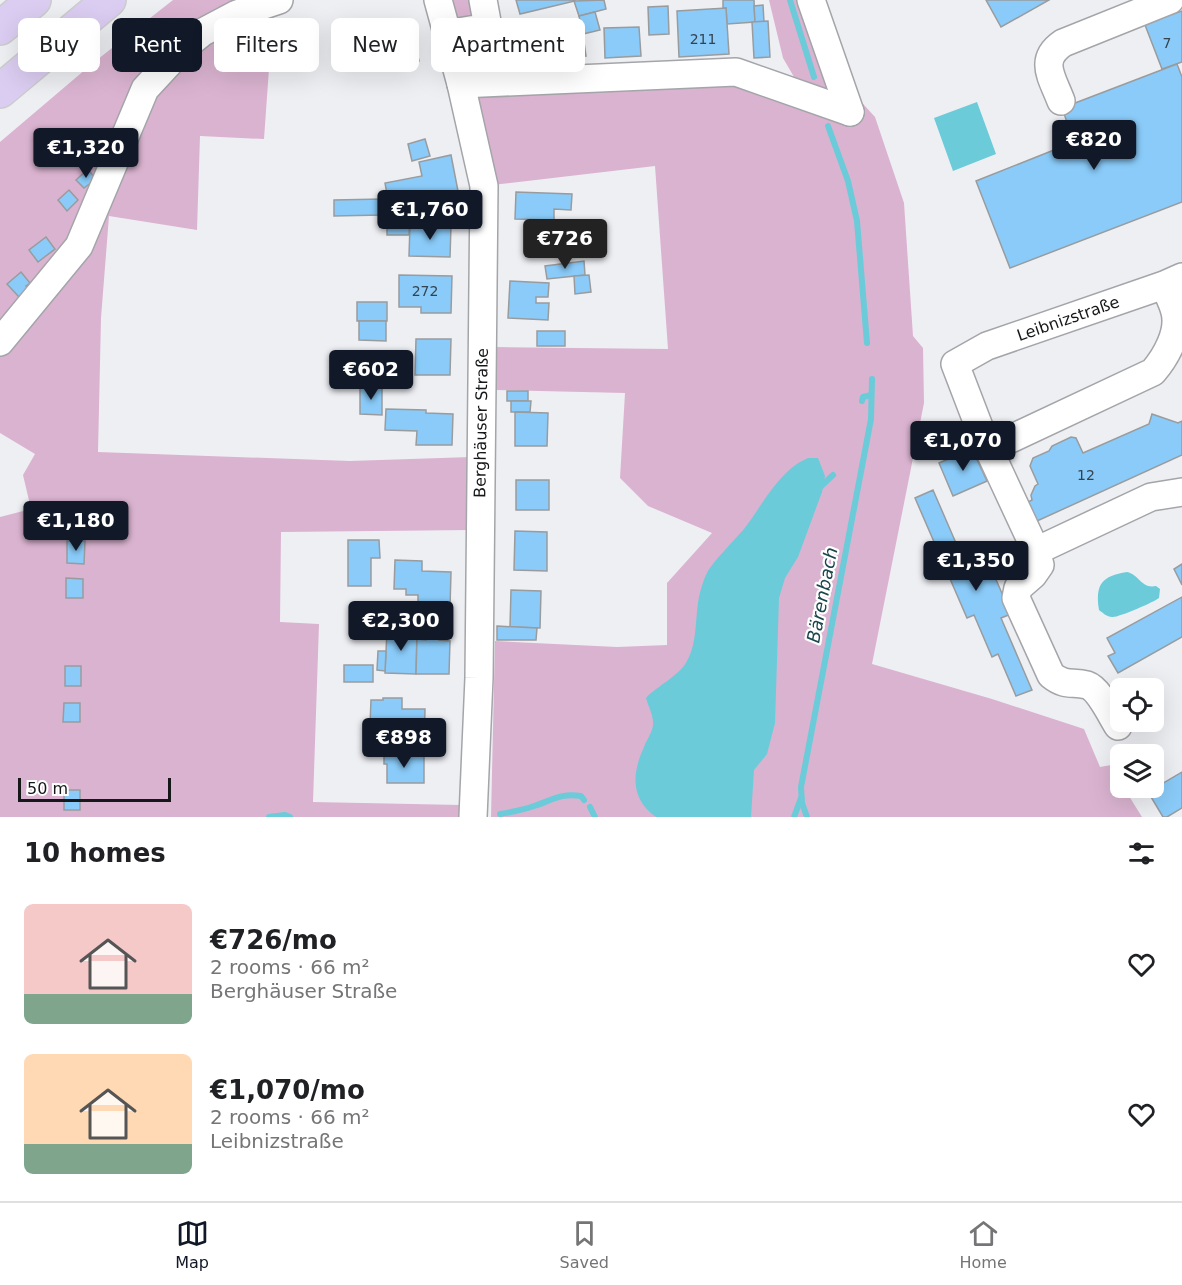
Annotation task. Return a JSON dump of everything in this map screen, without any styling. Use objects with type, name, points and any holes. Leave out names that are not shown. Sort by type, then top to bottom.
[{"type":"highway","points":[[0,28],[34,0]]},
{"type":"highway","points":[[0,91],[109,0]]},
{"type":"street","points":[[0,342],[79,246],[145,89],[183,48],[203,32],[237,14],[279,0]]},
{"type":"street","name":"Berghäuser Straße","points":[[438,0],[442,18]]},
{"type":"street","points":[[483,0],[486,18]]},
{"type":"street","points":[[461,84],[736,72],[850,112],[811,0]]},
{"type":"street","points":[[1061,101],[1048,67],[1049,58],[1054,49],[1170,0]]},
{"type":"street","name":"Berghäuser Straße","points":[[457,72],[484,186],[479,678],[473,817]]},
{"type":"street","points":[[983,436],[1004,442],[1153,372],[1166,357],[1173,337],[1176,313],[1173,281]]},
{"type":"street","name":"Leibnizstraße","points":[[983,436],[955,364],[987,346],[1173,281]]},
{"type":"street","points":[[983,436],[1036,551],[1040,565],[1033,575],[1018,588],[1016,598],[1052,675],[1059,681],[1087,685],[1096,690],[1110,713]]},
{"type":"street","points":[[1036,551],[1151,497],[1182,492]]},
{"type":"shaded area","points":[[173,0],[256,0],[219,18],[214,18],[214,20],[202,26],[202,18],[150,18]]},
{"type":"shaded area","points":[[444,0],[471,0],[472,18],[448,18]]},
{"type":"shaded area","points":[[769,0],[822,0],[854,94],[875,117],[904,203],[913,336],[923,348],[924,403],[872,664],[1084,729],[1100,767],[1110,765],[1110,798],[1130,798],[1142,817],[491,817],[495,641],[617,647],[667,645],[667,583],[712,533],[648,506],[620,478],[625,393],[496,390],[496,347],[668,349],[655,166],[492,185],[473,91],[734,75],[801,89],[783,58]]},
{"type":"shaded area","points":[[273,12],[273,18],[260,18]]},
{"type":"shaded area","points":[[214,40],[214,72],[269,72],[264,139],[200,136],[197,230],[109,216],[101,318],[98,452],[350,461],[471,457],[471,530],[281,532],[280,622],[319,624],[313,802],[461,805],[460,817],[0,817],[0,517],[31,509],[23,475],[35,454],[0,433],[0,142],[82,72],[100,72],[100,57],[112,48],[112,72],[168,72],[144,117],[175,72],[202,72],[202,49]]},
{"type":"water","points":[[977,102],[996,154],[953,171],[934,118]]},
{"type":"water","points":[[808,458],[818,458],[825,476],[822,492],[798,557],[785,578],[779,598],[775,723],[767,754],[754,770],[751,817],[656,817],[641,802],[636,785],[637,766],[653,725],[646,698],[683,667],[691,653],[699,598],[709,570],[744,529],[772,489],[788,471]]},
{"type":"water","points":[[1127,572],[1147,586],[1156,586],[1160,589],[1159,598],[1116,617],[1108,616],[1099,610],[1098,594],[1102,583],[1112,576]]},
{"type":"building","points":[[516,0],[575,0],[575,1],[520,14]]},
{"type":"building","points":[[604,0],[606,9],[579,16],[574,1]]},
{"type":"building","points":[[723,0],[754,0],[755,22],[727,24]]},
{"type":"building","points":[[986,0],[1049,0],[1001,27]]},
{"type":"building","points":[[763,5],[764,22],[755,22],[754,6]]},
{"type":"building","points":[[668,6],[669,34],[649,35],[648,7]]},
{"type":"building","points":[[726,8],[729,54],[679,57],[677,11]]},
{"type":"building","points":[[1168,10],[1173,14],[1182,11],[1182,62],[1162,69],[1145,25],[1158,20],[1159,14]]},
{"type":"building","points":[[595,12],[600,30],[585,34],[585,18],[579,16]]},
{"type":"building","points":[[768,21],[770,57],[754,58],[752,22]]},
{"type":"building","points":[[639,27],[641,56],[605,58],[604,28]]},
{"type":"building","points":[[1177,64],[1182,77],[1182,202],[1010,268],[976,181],[1074,142],[1062,108]]},
{"type":"building","points":[[425,139],[430,156],[412,161],[408,144]]},
{"type":"building","points":[[451,155],[458,191],[389,205],[385,183],[422,176],[419,162]]},
{"type":"building","points":[[88,169],[94,177],[92,182],[84,188],[76,180]]},
{"type":"building","points":[[69,190],[78,200],[67,211],[58,200]]},
{"type":"building","points":[[516,192],[572,194],[571,210],[554,209],[554,220],[515,219]]},
{"type":"building","points":[[382,199],[382,215],[334,216],[334,200]]},
{"type":"building","points":[[408,201],[410,216],[382,215],[382,205]]},
{"type":"building","points":[[387,216],[410,216],[409,235],[387,235]]},
{"type":"building","points":[[540,220],[560,220],[559,254],[539,253]]},
{"type":"building","points":[[410,225],[451,226],[450,257],[409,256]]},
{"type":"building","points":[[46,237],[55,249],[38,262],[29,250]]},
{"type":"building","points":[[584,261],[585,275],[547,279],[545,266]]},
{"type":"building","points":[[21,272],[30,283],[26,286],[29,288],[19,297],[7,284]]},
{"type":"building","points":[[399,275],[452,276],[451,313],[421,313],[421,307],[399,307]]},
{"type":"building","points":[[589,275],[591,292],[575,294],[574,276]]},
{"type":"building","points":[[510,281],[549,283],[548,297],[536,297],[536,303],[549,303],[548,320],[508,318]]},
{"type":"building","points":[[357,302],[387,302],[387,321],[357,321]]},
{"type":"building","points":[[359,321],[386,321],[386,341],[359,340]]},
{"type":"building","points":[[537,331],[565,331],[565,346],[537,346]]},
{"type":"building","points":[[416,339],[451,339],[450,375],[415,375]]},
{"type":"building","points":[[360,387],[382,387],[382,415],[360,414]]},
{"type":"building","points":[[507,391],[528,391],[528,401],[507,401]]},
{"type":"building","points":[[511,401],[531,401],[530,412],[511,412]]},
{"type":"building","points":[[386,409],[426,410],[426,413],[453,414],[452,445],[416,445],[417,431],[385,430]]},
{"type":"building","points":[[515,412],[548,413],[547,446],[515,446]]},
{"type":"building","points":[[1152,414],[1178,423],[1182,421],[1182,455],[1037,521],[1028,502],[1032,500],[1031,495],[1038,484],[1030,466],[1033,458],[1071,437],[1076,438],[1083,453],[1149,424]]},
{"type":"building","points":[[972,449],[987,481],[953,496],[939,463]]},
{"type":"building","points":[[516,480],[549,480],[549,510],[516,510]]},
{"type":"building","points":[[933,490],[959,550],[954,552],[959,563],[984,552],[1011,614],[1001,618],[1032,690],[1016,696],[998,654],[992,657],[974,615],[967,618],[915,498]]},
{"type":"building","points":[[515,531],[547,532],[547,571],[514,570]]},
{"type":"building","points":[[348,540],[379,540],[380,558],[371,558],[371,586],[348,586]]},
{"type":"building","points":[[67,541],[85,541],[84,564],[67,563]]},
{"type":"building","points":[[395,560],[422,561],[422,571],[451,572],[450,607],[418,607],[418,595],[406,595],[406,589],[394,589]]},
{"type":"building","points":[[1182,564],[1182,585],[1174,569]]},
{"type":"building","points":[[66,578],[83,579],[83,598],[66,598]]},
{"type":"building","points":[[511,590],[541,591],[540,628],[510,627]]},
{"type":"building","points":[[1182,597],[1182,637],[1118,673],[1108,656],[1115,653],[1107,638]]},
{"type":"building","points":[[374,606],[395,606],[394,621],[373,620]]},
{"type":"building","points":[[497,626],[537,628],[536,640],[497,640]]},
{"type":"building","points":[[387,630],[407,630],[407,633],[417,633],[416,674],[385,673]]},
{"type":"building","points":[[426,636],[439,636],[439,640],[450,641],[449,674],[416,674],[417,639],[426,640]]},
{"type":"building","points":[[378,651],[386,651],[385,671],[377,670]]},
{"type":"building","points":[[344,665],[373,665],[373,682],[344,682]]},
{"type":"building","points":[[65,666],[81,666],[81,686],[65,686]]},
{"type":"building","points":[[383,698],[402,698],[402,709],[425,709],[424,756],[393,755],[394,732],[382,732],[382,726],[370,725],[371,700],[383,700]]},
{"type":"building","points":[[64,703],[80,703],[80,722],[63,722]]},
{"type":"building","points":[[384,752],[393,752],[393,755],[424,756],[424,783],[387,783],[387,764],[384,764]]},
{"type":"building","points":[[1182,772],[1182,808],[1167,817],[1163,817],[1152,798],[1164,798],[1164,783]]},
{"type":"building","points":[[64,790],[80,790],[80,810],[64,810]]},
{"type":"waterway","name":"Bärenbach","points":[[790,0],[814,77]]},
{"type":"waterway","name":"Bärenbach","points":[[828,126],[848,181],[857,221],[867,343]]},
{"type":"waterway","name":"Bärenbach","points":[[807,817],[802,803],[801,787],[871,419],[872,379]]},
{"type":"waterway","points":[[862,401],[863,397],[871,395]]},
{"type":"waterway","points":[[817,490],[833,475]]},
{"type":"waterway","points":[[500,814],[526,809],[562,796],[581,796],[584,800]]},
{"type":"waterway","points":[[794,817],[801,798]]},
{"type":"waterway","points":[[590,807],[595,817]]},
{"type":"waterway","points":[[269,817],[285,815],[290,817]]}]
